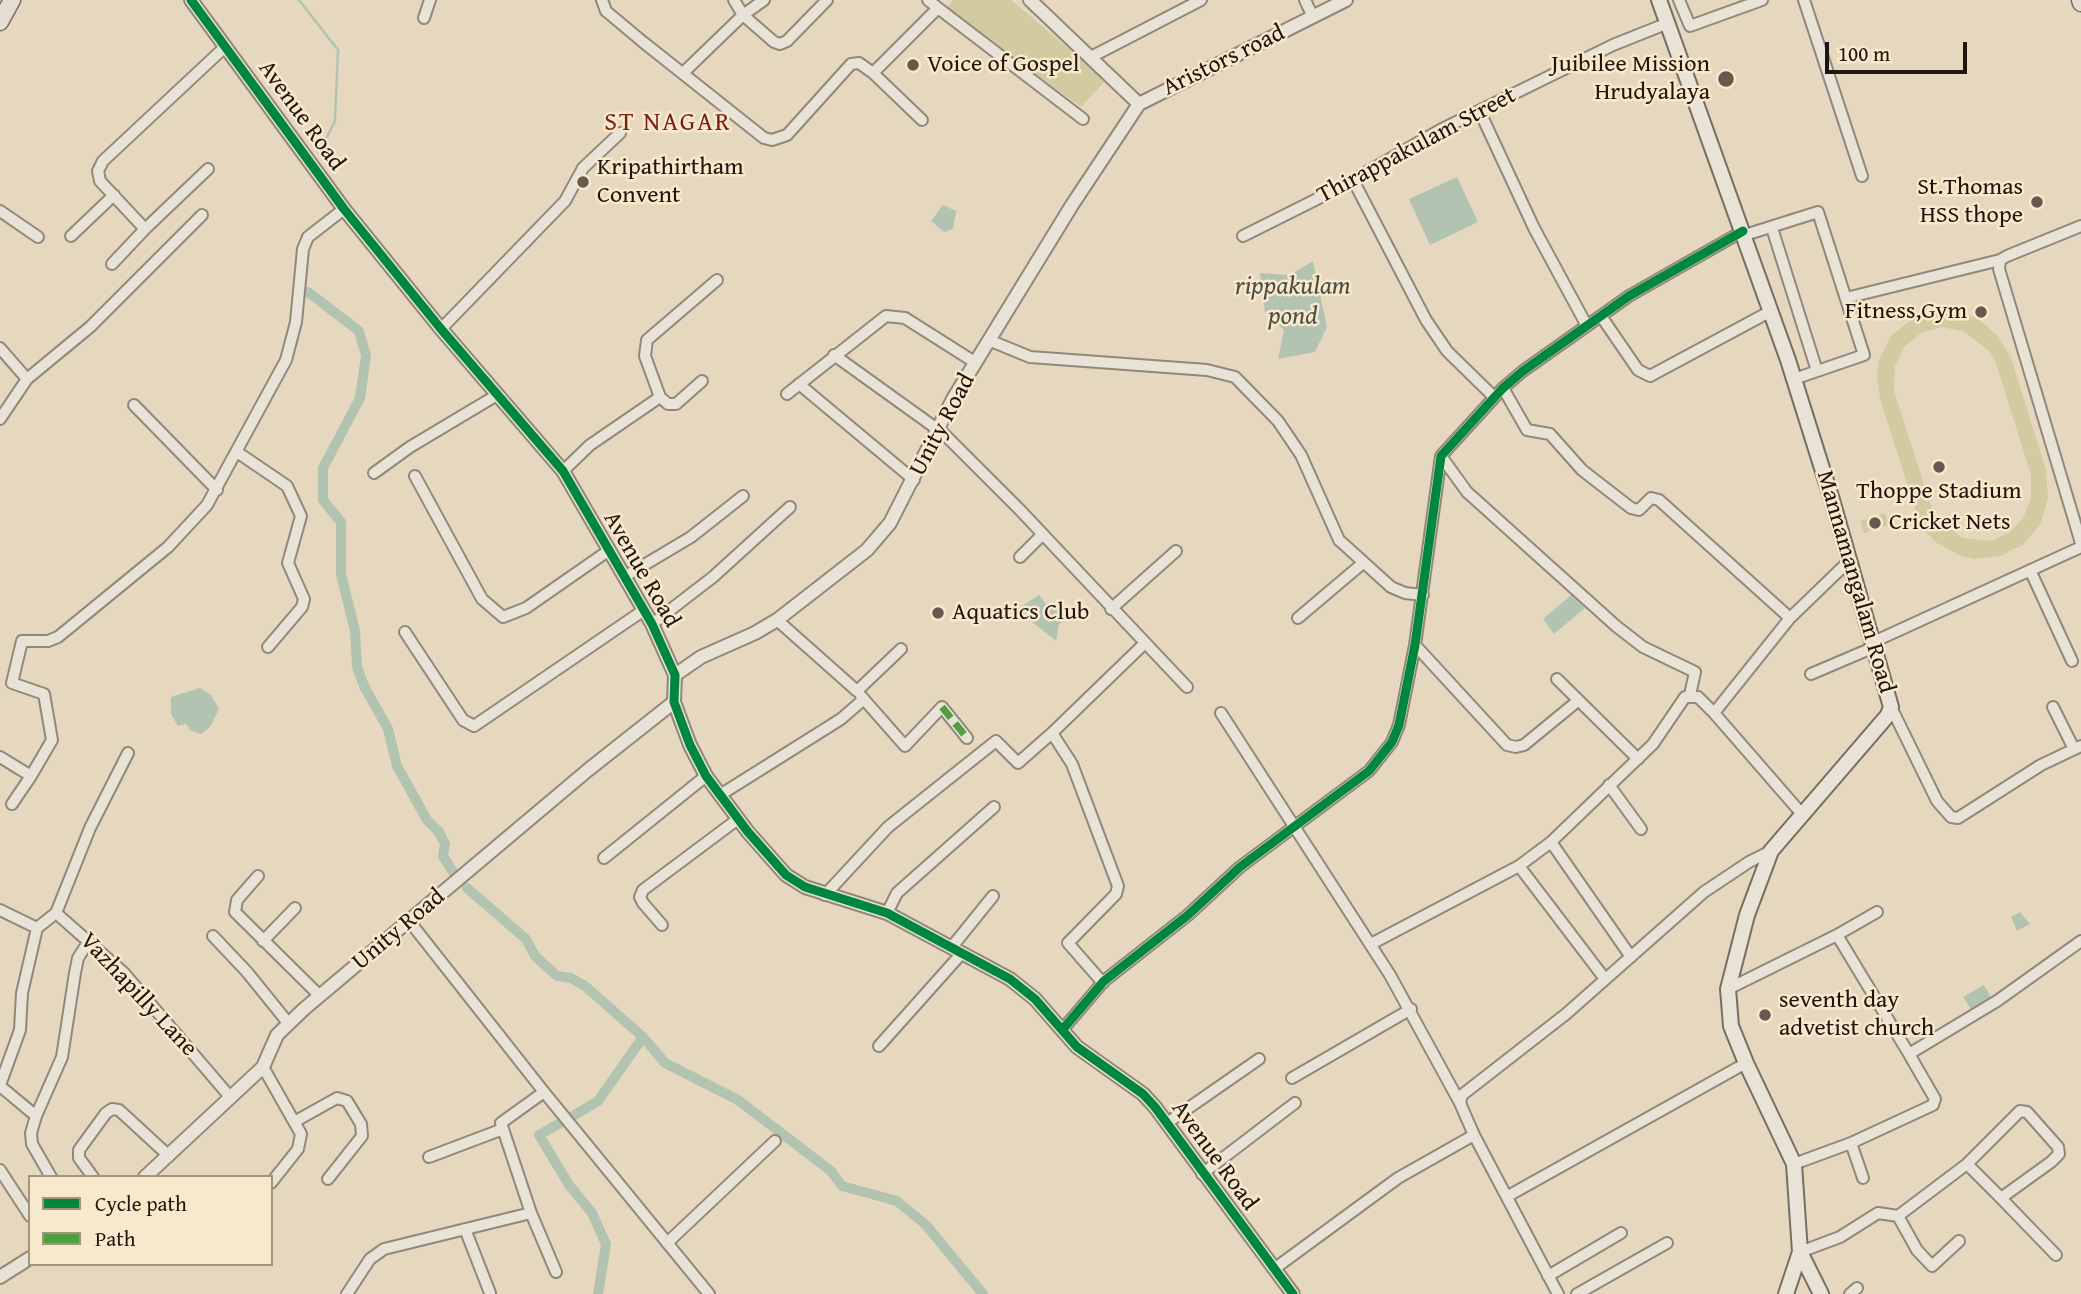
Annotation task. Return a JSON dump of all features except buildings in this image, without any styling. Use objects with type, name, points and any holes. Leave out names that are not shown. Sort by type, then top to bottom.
[{"type":"main road","points":[[0,22],[12,0]]},
{"type":"main road","name":"Mannamangalam Road","points":[[1659,0],[1794,379],[1891,706],[1888,715],[1771,851],[1747,915],[1728,989],[1728,1010],[1746,1063],[1794,1164],[1800,1252]]},
{"type":"main road","points":[[1786,1294],[1800,1252]]},
{"type":"main road","points":[[1800,1252],[1821,1294]]},
{"type":"street","name":"Avenue Road","points":[[191,0],[344,209],[441,329],[563,471],[652,624],[675,675],[674,702],[690,746],[706,776],[738,819],[786,875],[825,895],[887,913],[1010,979],[1035,999],[1077,1047],[1143,1094],[1274,1269],[1288,1292]]},
{"type":"street","points":[[424,18],[430,0]]},
{"type":"street","points":[[602,0],[606,11],[764,138],[772,140],[787,135],[851,64],[859,63],[922,120]]},
{"type":"street","points":[[734,0],[743,15],[774,42],[780,44],[787,41],[827,0]]},
{"type":"street","points":[[684,72],[743,15],[764,0]]},
{"type":"street","points":[[928,0],[1083,119]]},
{"type":"street","points":[[1030,0],[1139,104]]},
{"type":"street","points":[[1090,57],[1201,0]]},
{"type":"street","points":[[1305,0],[1314,17]]},
{"type":"street","name":"Aristors road","points":[[1139,104],[1346,0]]},
{"type":"street","points":[[1679,0],[1690,26],[1762,0]]},
{"type":"street","points":[[1804,0],[1862,176]]},
{"type":"street","points":[[873,73],[938,8]]},
{"type":"street","name":"Thirappakulam Street","points":[[1243,236],[1353,180],[1440,130],[1614,45],[1668,23]]},
{"type":"street","points":[[145,229],[100,180],[98,171],[103,161],[226,46]]},
{"type":"street","name":"Unity Road","points":[[675,675],[701,657],[777,620],[867,550],[890,523],[914,480],[936,429],[1072,205],[1139,104]]},
{"type":"street","points":[[1480,112],[1545,250],[1587,326]]},
{"type":"street","points":[[441,329],[565,201],[583,168],[620,133]]},
{"type":"street","points":[[112,264],[208,169]]},
{"type":"street","points":[[1353,180],[1426,320],[1447,351],[1494,397]]},
{"type":"street","points":[[71,236],[114,195]]},
{"type":"street","points":[[12,804],[52,740],[47,701],[40,691],[15,686],[12,680],[22,641],[48,641],[65,632],[169,547],[217,490],[290,349],[296,322],[303,249],[316,229],[344,209]]},
{"type":"street","points":[[0,211],[38,237]]},
{"type":"street","points":[[1063,1029],[1102,983],[1137,952],[1188,915],[1240,867],[1295,824],[1331,802],[1369,771],[1392,742],[1399,725],[1415,645],[1441,456],[1503,388],[1601,316],[1690,259],[1744,233],[1772,228],[1818,212],[1864,355],[1794,379]]},
{"type":"street","points":[[0,419],[27,379],[90,327],[202,215]]},
{"type":"street","points":[[1846,298],[2000,260],[2081,226]]},
{"type":"street","points":[[1772,228],[1817,371]]},
{"type":"street","points":[[1811,674],[2081,545],[1999,268],[2000,260]]},
{"type":"street","points":[[702,381],[676,404],[668,404],[660,397],[645,356],[647,340],[717,280]]},
{"type":"street","points":[[1601,316],[1638,370],[1650,376],[1771,311]]},
{"type":"street","points":[[787,394],[874,323],[896,315],[976,363]]},
{"type":"street","points":[[991,341],[1030,357],[1061,362],[1107,361],[1207,370],[1235,377],[1278,421],[1307,466],[1334,531],[1363,563],[1391,587],[1405,593],[1423,594]]},
{"type":"street","points":[[0,348],[27,379]]},
{"type":"street","points":[[834,355],[936,429],[1043,534],[1187,687]]},
{"type":"street","points":[[799,384],[914,480]]},
{"type":"street","points":[[1503,388],[1527,430],[1550,434],[1582,470],[1631,508],[1639,510],[1651,498],[1659,500],[1790,618]]},
{"type":"street","points":[[374,473],[410,447],[497,395]]},
{"type":"street","points":[[563,471],[590,445],[660,397]]},
{"type":"street","points":[[134,405],[217,490]]},
{"type":"street","points":[[237,452],[269,470],[287,486],[301,516],[288,563],[304,599],[302,607],[268,647]]},
{"type":"street","points":[[1371,944],[1519,866],[1551,842],[1653,744],[1678,705],[1690,695],[1695,686],[1695,672],[1643,647],[1616,626],[1482,506],[1441,456]]},
{"type":"street","points":[[415,476],[482,599],[503,617],[526,608],[608,551]]},
{"type":"street","points":[[624,577],[691,537],[743,496]]},
{"type":"street","points":[[652,624],[713,577],[790,507]]},
{"type":"street","points":[[1020,557],[1043,534]]},
{"type":"street","points":[[1111,609],[1176,551]]},
{"type":"street","points":[[1714,713],[1790,618],[1849,561]]},
{"type":"street","points":[[1298,618],[1363,563]]},
{"type":"street","points":[[2030,570],[2072,661]]},
{"type":"street","points":[[405,632],[463,720],[474,726],[644,610]]},
{"type":"street","points":[[777,620],[860,695],[905,746],[942,707],[967,738]]},
{"type":"street","points":[[825,895],[888,827],[996,741],[1018,763],[1144,643]]},
{"type":"street","points":[[1415,645],[1507,745],[1524,745],[1574,704]]},
{"type":"street","points":[[720,795],[854,708],[860,695],[901,649]]},
{"type":"street","points":[[1557,679],[1638,759]]},
{"type":"street","points":[[1690,695],[1698,697],[1714,713],[1801,813]]},
{"type":"street","name":"Unity Road","points":[[147,1175],[262,1067],[271,1045],[289,1024],[320,996],[588,770],[674,702]]},
{"type":"street","points":[[1891,706],[1937,801],[1951,817],[1958,818],[2041,765],[2078,748],[2053,707]]},
{"type":"street","points":[[1221,713],[1412,1009],[1474,1135],[1558,1294]]},
{"type":"street","points":[[1052,733],[1072,764],[1118,886],[1116,894],[1068,943],[1102,983]]},
{"type":"street","points":[[56,913],[90,828],[128,753]]},
{"type":"street","points":[[0,757],[31,776]]},
{"type":"street","points":[[604,858],[706,776]]},
{"type":"street","points":[[1609,785],[1641,829]]},
{"type":"street","points":[[887,913],[904,886],[994,807]]},
{"type":"street","points":[[662,925],[643,903],[640,897],[643,890],[738,819]]},
{"type":"street","points":[[1551,842],[1631,957]]},
{"type":"street","points":[[1460,1103],[1468,1090],[1504,1065],[1631,957],[1680,911],[1720,880],[1771,851]]},
{"type":"street","points":[[1519,866],[1605,979]]},
{"type":"street","points":[[258,876],[234,906],[240,920],[320,996]]},
{"type":"street","points":[[878,1046],[956,951],[993,896]]},
{"type":"street","points":[[263,941],[295,908]]},
{"type":"street","points":[[0,910],[37,928],[22,993],[18,1037],[0,1086],[36,1116]]},
{"type":"street","points":[[1728,989],[1877,912]]},
{"type":"street","name":"Vazhapilly Lane","points":[[37,928],[56,913],[89,941],[124,973],[231,1098]]},
{"type":"street","points":[[410,922],[709,1294]]},
{"type":"street","points":[[1794,1164],[1851,1143],[1933,1105],[1935,1099],[1837,934]]},
{"type":"street","points":[[213,936],[247,972],[289,1024]]},
{"type":"street","points":[[50,1175],[32,1144],[31,1133],[62,1057],[78,958],[89,941]]},
{"type":"street","points":[[1909,1054],[1997,1001],[2081,941]]},
{"type":"street","points":[[1292,1078],[1412,1009]]},
{"type":"street","points":[[1167,1123],[1259,1059]]},
{"type":"street","points":[[1508,1196],[1746,1063]]},
{"type":"street","points":[[262,1067],[301,1134],[298,1149],[273,1180]]},
{"type":"street","points":[[544,1092],[502,1119],[531,1213],[556,1272]]},
{"type":"street","points":[[294,1122],[337,1098],[347,1101],[361,1124],[362,1136],[328,1180]]},
{"type":"street","points":[[1202,1174],[1296,1103]]},
{"type":"street","points":[[92,1175],[79,1157],[79,1150],[106,1113],[112,1109],[119,1110],[169,1156]]},
{"type":"street","points":[[1800,1252],[1840,1237],[1878,1213],[1898,1216],[1967,1164],[2013,1115],[2020,1111],[2027,1112],[2058,1147],[2059,1154],[2001,1198],[1967,1164]]},
{"type":"street","points":[[429,1157],[503,1129]]},
{"type":"street","points":[[1274,1269],[1398,1178],[1474,1135]]},
{"type":"street","points":[[667,1242],[775,1141]]},
{"type":"street","points":[[1851,1143],[1863,1178]]},
{"type":"street","points":[[0,1170],[4,1187],[28,1214]]},
{"type":"street","points":[[1995,1192],[2056,1255]]},
{"type":"street","points":[[347,1294],[370,1259],[384,1250],[531,1213]]},
{"type":"street","points":[[1898,1216],[1917,1250],[1932,1266],[1959,1241]]},
{"type":"street","points":[[465,1229],[490,1293]]},
{"type":"street","points":[[1548,1276],[1621,1233]]},
{"type":"street","points":[[1577,1294],[1667,1243]]},
{"type":"street","points":[[0,1277],[28,1259]]},
{"type":"shaded area","points":[[953,0],[1011,0],[1106,80],[1081,107],[946,9]]},
{"type":"shaded area","points":[[1937,310],[1951,310],[1977,318],[1998,336],[2011,358],[2046,470],[2048,498],[2041,523],[2024,544],[2000,556],[1974,559],[1961,556],[1937,543],[1927,533],[1916,511],[1880,399],[1877,374],[1879,360],[1891,336],[1912,319]],"holes":[[[1941,327],[1963,331],[1989,351],[1996,363],[2031,475],[2031,499],[2023,518],[2010,532],[1992,541],[1963,538],[1938,519],[1931,506],[1894,391],[1895,366],[1904,347],[1921,333]]]},
{"type":"shaded area","name":"Cricket Nets","points":[[1885,513],[1889,525],[1864,533],[1860,521]]},
{"type":"water","points":[[1457,177],[1478,222],[1430,245],[1409,199]]},
{"type":"water","points":[[943,205],[956,211],[953,229],[944,232],[931,221]]},
{"type":"water","name":"rippakulam pond","points":[[1313,261],[1327,327],[1315,352],[1278,359],[1284,330],[1265,312],[1260,273],[1290,275]]},
{"type":"water","points":[[1039,595],[1046,604],[1060,605],[1068,618],[1059,624],[1056,641],[1026,617],[1022,606]]},
{"type":"water","points":[[1571,595],[1585,608],[1554,634],[1543,619]]},
{"type":"water","points":[[200,688],[211,695],[219,709],[210,727],[201,734],[191,731],[186,724],[178,726],[171,714],[171,697]]},
{"type":"water","points":[[2020,912],[2030,924],[2017,931],[2011,917]]},
{"type":"water","points":[[1984,985],[1993,1001],[1973,1012],[1963,997]]},
{"type":"waterway","points":[[299,0],[338,50],[335,121],[319,153]]},
{"type":"waterway","points":[[308,292],[359,331],[366,356],[360,398],[323,468],[323,500],[341,522],[341,574],[355,631],[357,667],[364,686],[388,729],[397,766],[427,820],[439,832],[445,844],[443,856],[455,875]]},
{"type":"waterway","points":[[467,888],[526,939],[535,956],[557,976],[571,978],[585,986],[643,1037],[665,1063],[738,1100],[831,1171],[842,1186],[897,1201],[926,1225],[983,1294]]},
{"type":"waterway","points":[[573,1116],[598,1101],[643,1037]]},
{"type":"waterway","points":[[560,1123],[539,1135],[569,1185],[592,1213],[606,1244],[598,1294]]},
{"type":"marked path","points":[[942,707],[967,738]]},
{"type":"cycle path","points":[[191,0],[344,209],[441,329],[563,471],[652,624],[675,675],[674,702],[690,745],[706,776],[748,832],[786,875],[805,887],[887,913],[1010,979],[1035,999],[1077,1047],[1143,1094],[1155,1107],[1293,1294]]},
{"type":"cycle path","points":[[1063,1029],[1104,981],[1188,915],[1240,867],[1369,771],[1392,742],[1399,725],[1415,645],[1441,456],[1503,388],[1523,371],[1629,296],[1743,231]]},
{"type":"place","name":"Voice of Gospel","points":[[913,65]]},
{"type":"place","name":"Juibilee Mission Hrudyalaya","points":[[1726,79]]},
{"type":"place","name":"Kripathirtham Convent","points":[[583,182]]},
{"type":"place","name":"St.Thomas HSS thope","points":[[2037,202]]},
{"type":"place","name":"Fitness,Gym","points":[[1981,312]]},
{"type":"place","name":"Thoppe Stadium","points":[[1939,467]]},
{"type":"place","name":"Cricket Nets","points":[[1875,523]]},
{"type":"place","name":"Aquatics Club","points":[[938,613]]},
{"type":"place","name":"seventh day advetist church","points":[[1765,1015]]},
{"type":"district","name":"ST NAGAR","points":[[668,123]]}]
